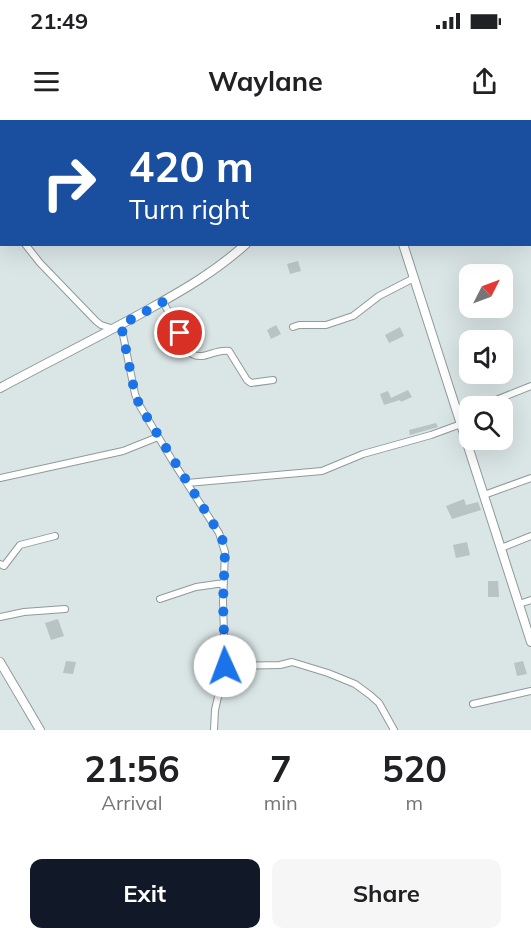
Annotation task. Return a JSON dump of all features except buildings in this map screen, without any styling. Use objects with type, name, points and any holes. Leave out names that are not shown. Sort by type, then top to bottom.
[{"type":"main road","points":[[0,388],[163,302],[222,266],[244,246]]},
{"type":"main road","points":[[404,246],[459,420]]},
{"type":"main road","points":[[469,450],[531,642]]},
{"type":"main road","points":[[0,662],[40,730]]},
{"type":"street","points":[[27,246],[96,321],[101,325],[117,327],[135,394],[158,437],[222,538],[225,552],[225,666],[215,710],[214,730]]},
{"type":"street","points":[[293,327],[299,324],[326,325],[353,316],[379,296],[414,278]]},
{"type":"street","points":[[163,302],[192,354],[201,357],[221,350],[229,351],[251,383],[273,380]]},
{"type":"street","points":[[506,396],[531,386]]},
{"type":"street","points":[[187,483],[322,471],[363,454],[431,435],[459,420]]},
{"type":"street","points":[[0,478],[123,451],[158,437]]},
{"type":"street","points":[[484,495],[531,478]]},
{"type":"street","points":[[0,564],[4,566],[8,564],[20,545],[55,536]]},
{"type":"street","points":[[501,549],[531,536]]},
{"type":"street","points":[[160,599],[196,587],[224,583]]},
{"type":"street","points":[[519,604],[531,600]]},
{"type":"street","points":[[0,617],[17,613],[66,609]]},
{"type":"street","points":[[225,666],[280,665],[292,662],[328,673],[354,684],[370,695],[379,703],[394,730]]},
{"type":"street","points":[[473,704],[531,691]]},
{"type":"route","points":[[180,333],[163,302],[121,325],[135,394],[140,406],[222,538],[225,552],[223,602],[225,666]]}]
